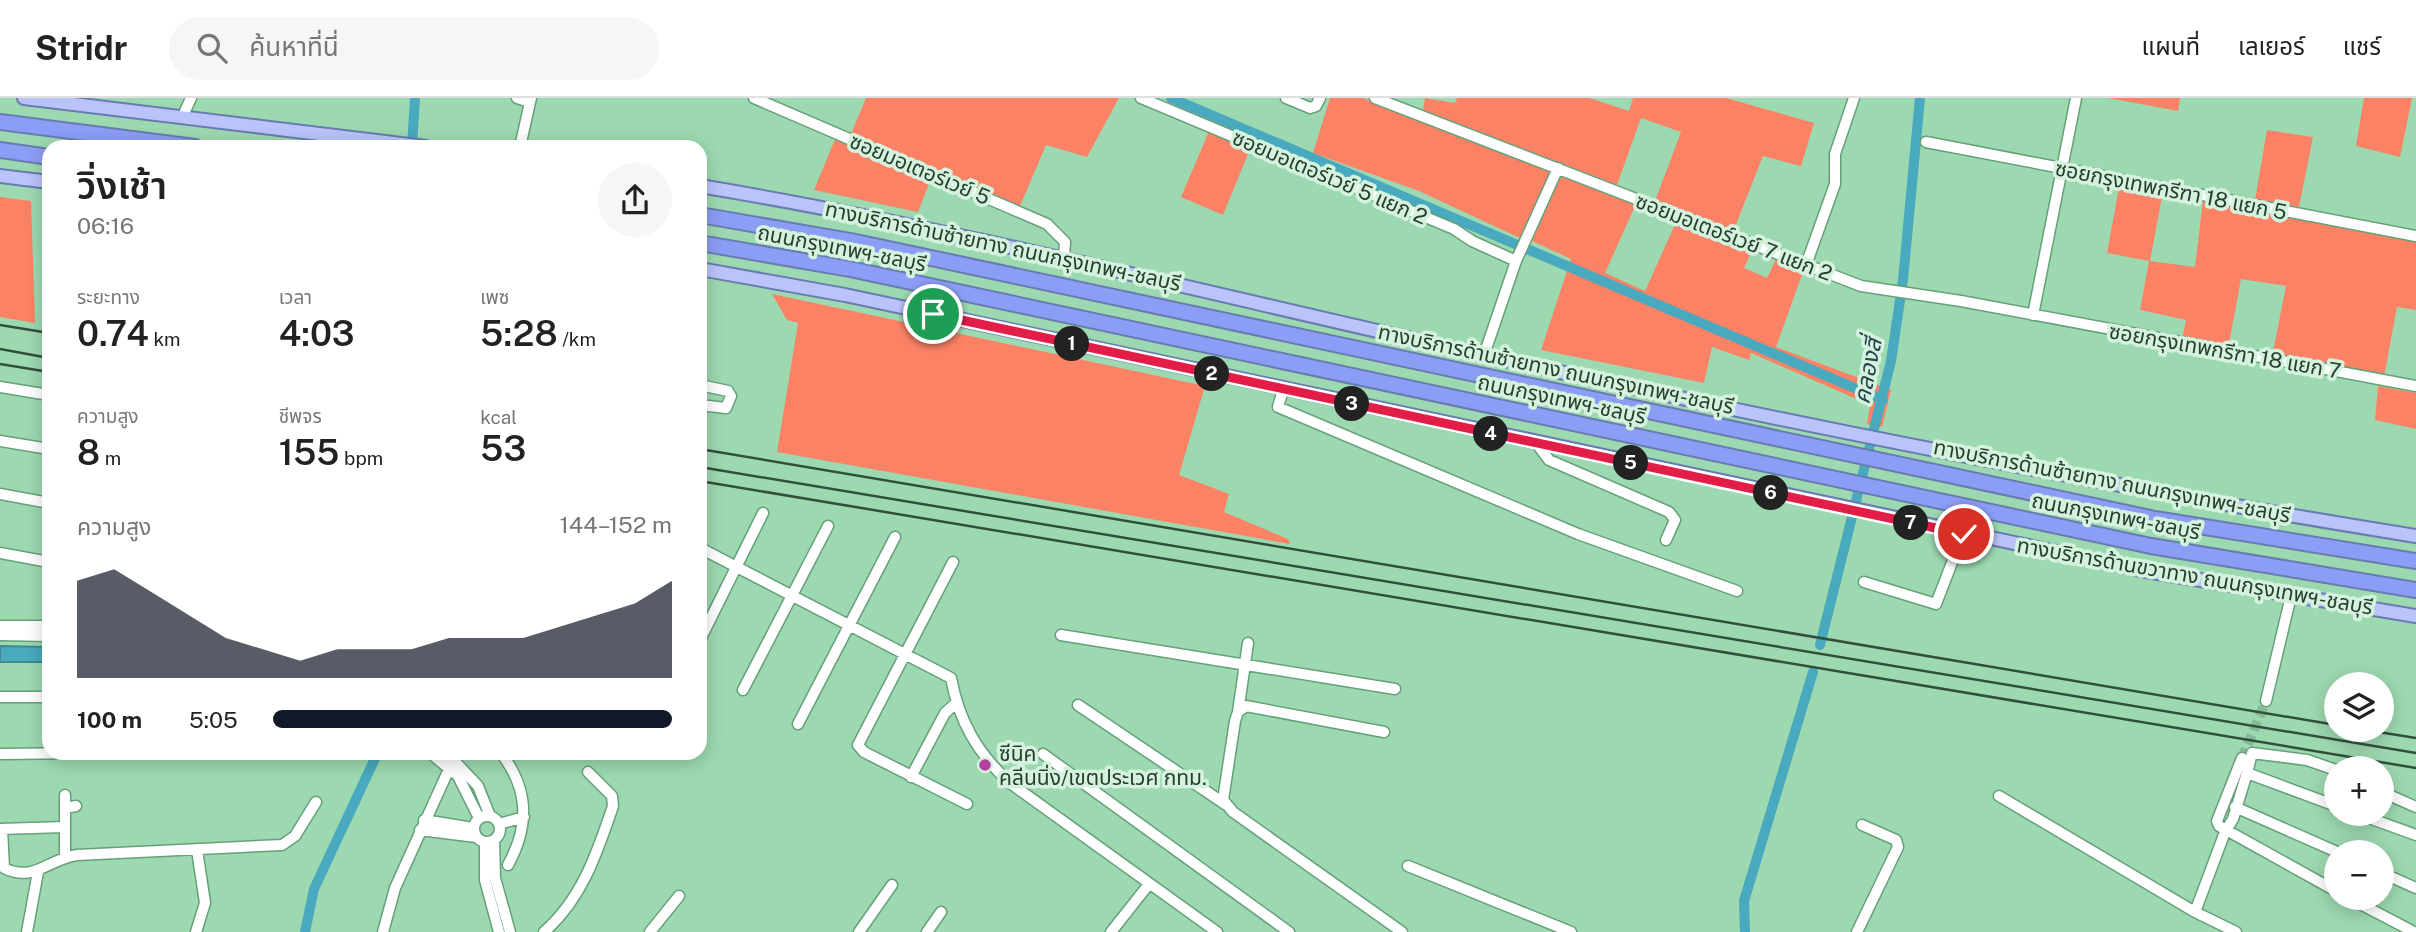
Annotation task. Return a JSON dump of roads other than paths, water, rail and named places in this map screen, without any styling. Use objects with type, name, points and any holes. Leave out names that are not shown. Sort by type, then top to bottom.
[{"type":"highway","points":[[0,122],[140,140]]},
{"type":"highway","points":[[0,150],[42,156]]},
{"type":"highway","name":"ถนนกรุงเทพฯ-ชลบุรี","points":[[707,216],[869,245],[2155,519],[2416,561]]},
{"type":"highway","name":"ถนนกรุงเทพฯ-ชลบุรี","points":[[707,244],[850,269],[2151,546],[2416,590]]},
{"type":"main road","points":[[24,98],[363,140]]},
{"type":"main road","points":[[0,176],[42,181]]},
{"type":"main road","name":"ทางบริการด้านซ้ายทาง ถนนกรุงเทพฯ-ชลบุรี","points":[[707,187],[856,212],[1484,355],[1892,440],[2161,493],[2416,536]]},
{"type":"main road","name":"ทางบริการด้านขวาทาง ถนนกรุงเทพฯ-ชลบุรี","points":[[707,270],[845,295],[1537,444],[2146,571],[2416,616]]},
{"type":"street","points":[[182,118],[191,98]]},
{"type":"street","points":[[517,98],[530,100],[521,140]]},
{"type":"street","name":"ซอยมอเตอร์เวย์ 5","points":[[754,98],[1047,223],[1065,242],[1064,258]]},
{"type":"street","name":"ซอยมอเตอร์เวย์ 5 แยก 2","points":[[1141,98],[1454,229],[1472,242],[1517,259]]},
{"type":"street","points":[[1286,98],[1310,108],[1316,106],[1320,98]]},
{"type":"street","name":"ซอยมอเตอร์เวย์ 7 แยก 2","points":[[1375,98],[1861,286],[1913,295]]},
{"type":"street","points":[[1806,265],[1835,184],[1835,154],[1854,98]]},
{"type":"street","points":[[2033,315],[2077,98]]},
{"type":"street","name":"ซอยกรุงเทพกรีฑา 18 แยก 5","points":[[1926,142],[2416,236]]},
{"type":"street","points":[[1484,355],[1517,259],[1558,168]]},
{"type":"street","name":"ซอยกรุงเทพกรีฑา 18 แยก 7","points":[[1913,295],[2416,386]]},
{"type":"street","points":[[707,386],[728,391],[731,396],[726,408],[707,406]]},
{"type":"street","points":[[0,387],[42,394]]},
{"type":"street","points":[[1283,390],[1278,407],[1325,428],[1578,534],[1737,591]]},
{"type":"street","points":[[0,441],[42,448]]},
{"type":"street","points":[[1537,444],[1549,460],[1669,512],[1675,520],[1666,540]]},
{"type":"street","points":[[0,494],[42,502]]},
{"type":"street","points":[[707,626],[763,513]]},
{"type":"street","points":[[743,690],[828,526]]},
{"type":"street","points":[[1864,582],[1925,604],[1936,604],[1964,534]]},
{"type":"street","points":[[798,724],[895,537]]},
{"type":"street","points":[[707,551],[951,678],[956,703],[986,762],[1010,783],[1217,932]]},
{"type":"street","points":[[0,553],[42,561]]},
{"type":"street","points":[[953,562],[858,745],[864,752],[967,804]]},
{"type":"street","points":[[2266,701],[2291,596]]},
{"type":"street","points":[[0,626],[42,626]]},
{"type":"street","points":[[0,635],[42,636]]},
{"type":"street","points":[[1061,635],[1395,690]]},
{"type":"street","points":[[1225,804],[1222,795],[1248,643]]},
{"type":"street","points":[[0,697],[42,696]]},
{"type":"street","points":[[911,777],[944,713],[956,703]]},
{"type":"street","points":[[1078,705],[1225,804],[1402,932]]},
{"type":"street","points":[[1238,712],[1251,706],[1384,732]]},
{"type":"street","points":[[2195,912],[2225,832],[2233,819],[2252,752],[2307,760],[2324,766]]},
{"type":"street","points":[[0,754],[42,753]]},
{"type":"street","points":[[1043,754],[1289,932]]},
{"type":"street","points":[[2242,758],[2217,821],[2225,832],[2324,885]]},
{"type":"street","points":[[383,932],[395,888],[449,760]]},
{"type":"street","points":[[450,760],[478,786],[491,816],[485,880],[499,932]]},
{"type":"street","points":[[450,760],[488,834],[495,878],[510,932]]},
{"type":"street","points":[[506,760],[516,775],[523,795],[524,822],[519,846],[508,865]]},
{"type":"street","points":[[544,932],[569,905],[586,879],[613,806],[612,796],[588,772]]},
{"type":"street","points":[[2247,773],[2324,802]]},
{"type":"street","points":[[65,795],[71,807],[65,827],[65,857]]},
{"type":"street","points":[[1999,796],[2195,912],[2236,932]]},
{"type":"street","points":[[2394,797],[2416,807]]},
{"type":"street","points":[[65,827],[1,829],[4,868],[25,873],[38,872],[52,861],[65,857],[289,843],[316,802]]},
{"type":"street","points":[[2235,807],[2324,846]]},
{"type":"street","points":[[479,818],[491,816]]},
{"type":"street","points":[[422,825],[488,834],[524,822]]},
{"type":"street","points":[[1857,932],[1898,847],[1896,840],[1862,825]]},
{"type":"street","points":[[2391,826],[2416,835]]},
{"type":"street","points":[[196,932],[205,903],[197,850]]},
{"type":"street","points":[[1408,866],[1571,932]]},
{"type":"street","points":[[27,932],[38,872]]},
{"type":"street","points":[[2394,878],[2416,888]]},
{"type":"street","points":[[1111,932],[1149,884]]},
{"type":"street","points":[[859,932],[892,885]]},
{"type":"street","points":[[650,932],[680,896]]},
{"type":"street","points":[[2372,910],[2414,932]]},
{"type":"street","points":[[927,932],[941,912]]},
{"type":"water","points":[[0,646],[42,647],[42,662],[0,662]]},
{"type":"waterway","points":[[412,140],[415,98]]},
{"type":"waterway","points":[[1171,98],[1883,400]]},
{"type":"waterway","name":"คลองสี่","points":[[1820,645],[1891,361],[1903,280],[1920,98]]},
{"type":"waterway","name":"คลองสี่","points":[[1745,932],[1744,901],[1813,672]]},
{"type":"waterway","points":[[305,932],[314,889],[374,760]]},
{"type":"tunnel","points":[[2242,758],[2266,701]]},
{"type":"railway","points":[[0,325],[42,332]]},
{"type":"railway","points":[[0,349],[42,357]]},
{"type":"railway","points":[[0,364],[42,371]]},
{"type":"railway","points":[[707,450],[2324,723]]},
{"type":"railway","points":[[707,468],[2416,753]]},
{"type":"railway","points":[[707,482],[2416,768]]},
{"type":"railway","points":[[2394,734],[2416,738]]},
{"type":"place","name":"ซีนิค คลีนนิ่ง/เขตประเวศ กทม.","points":[[985,765]]}]
